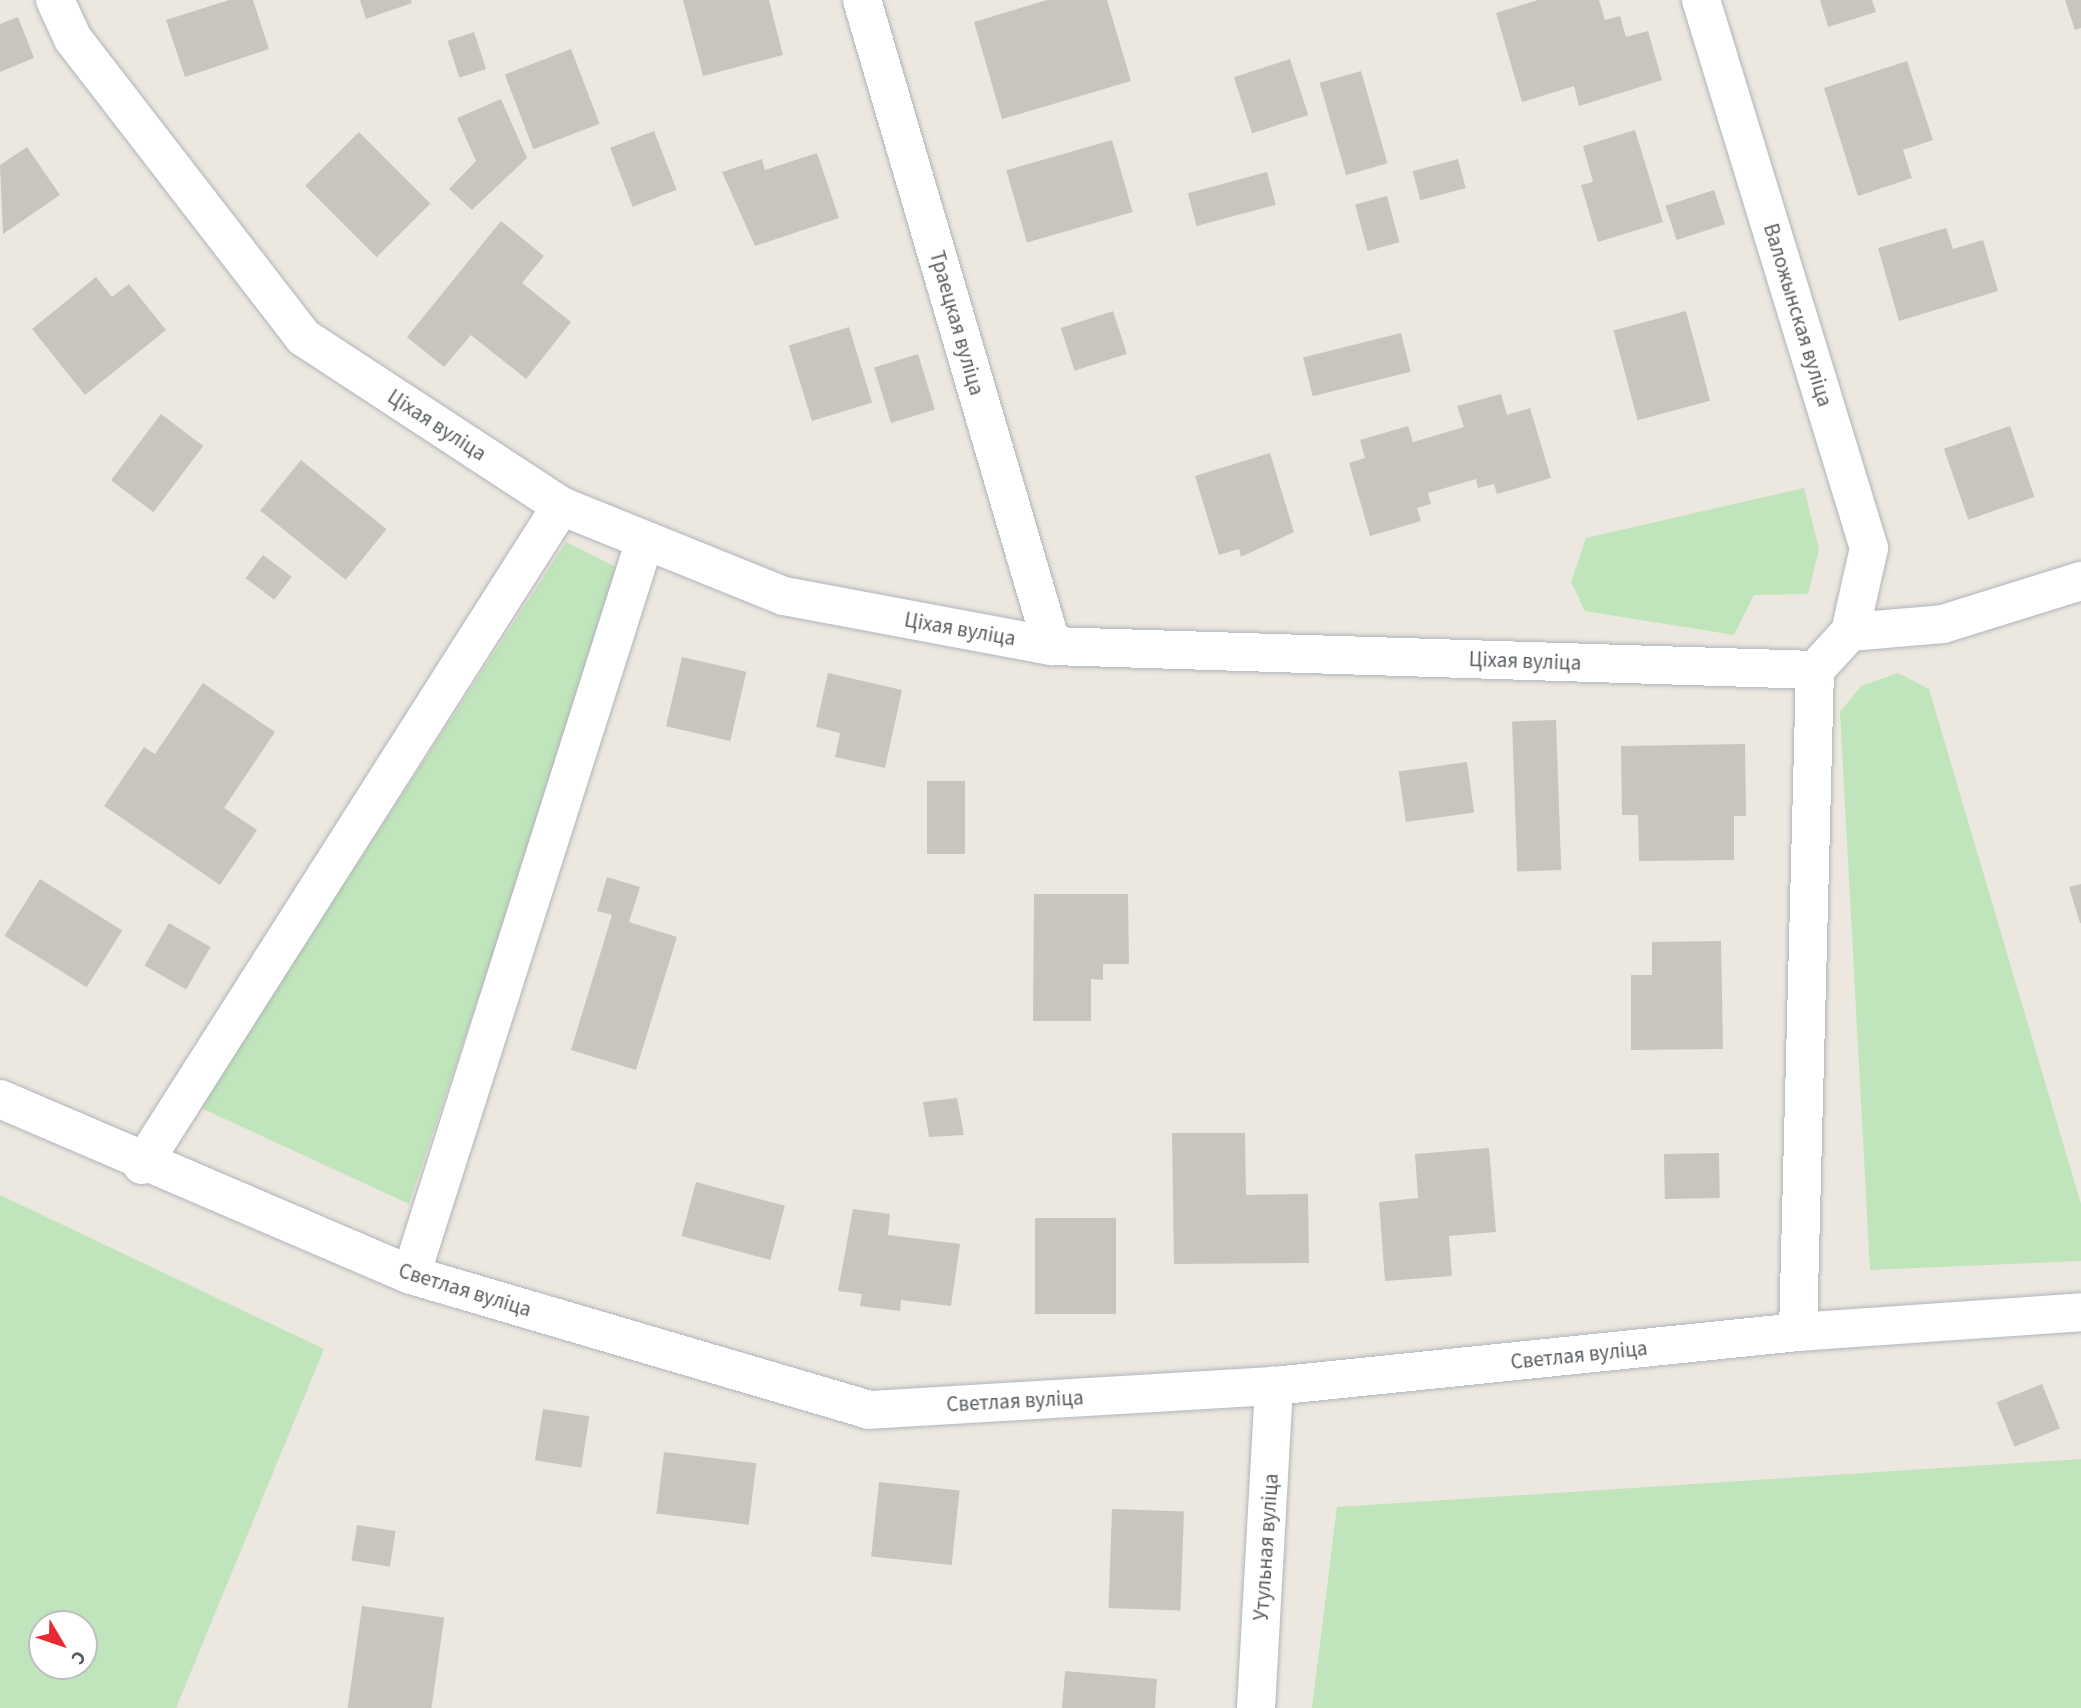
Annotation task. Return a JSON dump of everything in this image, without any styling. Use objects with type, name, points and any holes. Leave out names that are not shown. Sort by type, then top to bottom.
[{"type":"street","name":"Ціхая вуліца","points":[[55,0],[74,39],[303,337],[561,506],[784,596],[1052,646],[1815,670]]},
{"type":"street","name":"Траецкая вуліца","points":[[862,0],[1052,646]]},
{"type":"street","name":"Валожынская вуліца","points":[[1701,0],[1869,548],[1850,632]]},
{"type":"street","points":[[142,1165],[561,506]]},
{"type":"street","points":[[411,1275],[645,540]]},
{"type":"street","points":[[1798,1332],[1815,670],[1850,632],[1944,624],[2081,581]]},
{"type":"street","name":"Светлая вуліца","points":[[0,1099],[142,1165],[411,1275],[869,1410],[1274,1386],[1798,1332],[2081,1312]]},
{"type":"street","name":"Утульная вуліца","points":[[1256,1708],[1274,1386]]},
{"type":"green space","points":[[1804,488],[1819,549],[1808,594],[1754,595],[1734,635],[1585,611],[1571,582],[1586,538]]},
{"type":"green space","points":[[566,542],[622,570],[409,1204],[199,1107]]},
{"type":"green space","points":[[1898,673],[1929,689],[2081,1204],[2081,1261],[1870,1270],[1840,712],[1861,686]]},
{"type":"green space","points":[[0,1195],[324,1349],[176,1708],[0,1708]]},
{"type":"green space","points":[[2081,1459],[2081,1708],[1312,1708],[1337,1507]]},
{"type":"building","points":[[229,0],[253,0],[269,49],[185,77],[166,20]]},
{"type":"building","points":[[360,0],[411,0],[412,3],[366,19]]},
{"type":"building","points":[[683,0],[769,0],[783,55],[703,76]]},
{"type":"building","points":[[1047,0],[1107,0],[1131,81],[1002,119],[974,22]]},
{"type":"building","points":[[1538,0],[1599,0],[1605,20],[1620,16],[1626,37],[1648,31],[1662,80],[1579,106],[1574,86],[1522,102],[1496,13]]},
{"type":"building","points":[[1820,0],[1872,0],[1876,12],[1828,27]]},
{"type":"building","points":[[2065,0],[2081,0],[2081,28],[2075,30]]},
{"type":"building","points":[[18,17],[34,58],[0,72],[0,24]]},
{"type":"building","points":[[474,32],[486,69],[459,78],[447,41]]},
{"type":"building","points":[[571,49],[600,124],[533,149],[505,74]]},
{"type":"building","points":[[1290,59],[1308,115],[1252,133],[1234,77]]},
{"type":"building","points":[[1907,61],[1933,140],[1903,150],[1912,178],[1858,196],[1824,88]]},
{"type":"building","points":[[1361,71],[1387,163],[1346,175],[1320,83]]},
{"type":"building","points":[[501,99],[527,158],[472,210],[449,189],[476,161],[457,118]]},
{"type":"building","points":[[1635,130],[1663,222],[1598,242],[1581,185],[1593,182],[1583,146]]},
{"type":"building","points":[[654,131],[677,190],[633,207],[610,148]]},
{"type":"building","points":[[359,132],[430,203],[377,257],[305,186]]},
{"type":"building","points":[[1112,140],[1133,212],[1027,242],[1006,170]]},
{"type":"building","points":[[27,147],[60,195],[3,234],[0,165]]},
{"type":"building","points":[[817,153],[839,218],[755,246],[722,172],[762,159],[765,170]]},
{"type":"building","points":[[1458,159],[1466,188],[1420,200],[1413,171]]},
{"type":"building","points":[[1267,172],[1276,205],[1197,226],[1188,193]]},
{"type":"building","points":[[1714,190],[1725,224],[1677,240],[1665,206]]},
{"type":"building","points":[[1387,196],[1399,242],[1368,251],[1355,205]]},
{"type":"building","points":[[501,221],[544,256],[522,283],[571,322],[526,379],[471,335],[444,367],[407,337]]},
{"type":"building","points":[[1946,228],[1953,249],[1983,240],[1998,291],[1899,321],[1878,248]]},
{"type":"building","points":[[96,277],[112,297],[129,284],[166,330],[85,395],[32,329]]},
{"type":"building","points":[[1113,311],[1127,354],[1075,371],[1061,328]]},
{"type":"building","points":[[1686,311],[1710,401],[1638,420],[1614,330]]},
{"type":"building","points":[[849,327],[872,403],[812,421],[789,345]]},
{"type":"building","points":[[1401,333],[1411,372],[1313,396],[1303,357]]},
{"type":"building","points":[[918,354],[935,409],[891,423],[874,367]]},
{"type":"building","points":[[1501,394],[1507,415],[1530,408],[1551,478],[1497,494],[1494,484],[1478,488],[1476,479],[1428,493],[1431,504],[1417,508],[1421,521],[1370,536],[1349,463],[1365,458],[1360,440],[1408,426],[1413,442],[1464,427],[1457,406]]},
{"type":"building","points":[[161,414],[203,446],[153,512],[111,480]]},
{"type":"building","points":[[2010,426],[2034,497],[1968,520],[1944,449]]},
{"type":"building","points":[[1270,453],[1294,532],[1241,557],[1239,549],[1219,555],[1195,476]]},
{"type":"building","points":[[301,460],[386,529],[346,580],[260,511]]},
{"type":"building","points":[[263,555],[292,577],[274,600],[246,578]]},
{"type":"building","points":[[682,657],[746,672],[730,741],[666,726]]},
{"type":"building","points":[[828,673],[902,690],[885,768],[835,757],[840,733],[816,727]]},
{"type":"building","points":[[203,683],[275,732],[224,808],[257,830],[220,885],[104,806],[144,747],[155,754]]},
{"type":"building","points":[[1556,720],[1561,870],[1517,871],[1512,722]]},
{"type":"building","points":[[1745,744],[1746,816],[1734,816],[1734,860],[1639,861],[1638,815],[1622,815],[1621,746]]},
{"type":"building","points":[[1467,762],[1474,813],[1406,822],[1399,772]]},
{"type":"building","points":[[927,781],[965,781],[965,854],[927,854]]},
{"type":"building","points":[[607,877],[640,887],[629,922],[677,937],[636,1070],[571,1050],[612,915],[597,911]]},
{"type":"building","points":[[40,879],[122,930],[87,987],[4,936]]},
{"type":"building","points":[[2081,884],[2081,923],[2080,923],[2069,887]]},
{"type":"building","points":[[1034,894],[1128,894],[1129,964],[1103,964],[1103,980],[1091,979],[1091,1021],[1033,1021]]},
{"type":"building","points":[[169,923],[211,947],[186,989],[144,965]]},
{"type":"building","points":[[1721,941],[1723,1049],[1631,1050],[1631,975],[1652,975],[1652,942]]},
{"type":"building","points":[[957,1098],[964,1135],[929,1137],[923,1102]]},
{"type":"building","points":[[1172,1133],[1245,1133],[1246,1195],[1308,1194],[1309,1263],[1174,1264]]},
{"type":"building","points":[[1489,1148],[1496,1232],[1449,1236],[1452,1276],[1385,1281],[1379,1202],[1418,1198],[1415,1154]]},
{"type":"building","points":[[1719,1153],[1720,1198],[1665,1199],[1664,1154]]},
{"type":"building","points":[[696,1182],[785,1206],[770,1260],[682,1236]]},
{"type":"building","points":[[853,1209],[890,1214],[888,1235],[960,1244],[951,1306],[901,1300],[900,1311],[860,1306],[862,1294],[838,1291]]},
{"type":"building","points":[[1035,1218],[1116,1218],[1116,1314],[1035,1314]]},
{"type":"building","points":[[2042,1384],[2060,1429],[2015,1447],[1997,1402]]},
{"type":"building","points":[[543,1409],[589,1416],[581,1468],[535,1460]]},
{"type":"building","points":[[664,1452],[756,1463],[749,1525],[656,1514]]},
{"type":"building","points":[[879,1482],[960,1490],[952,1565],[871,1557]]},
{"type":"building","points":[[1112,1509],[1184,1512],[1181,1610],[1109,1608]]},
{"type":"building","points":[[357,1525],[396,1531],[390,1567],[351,1561]]},
{"type":"building","points":[[362,1606],[444,1618],[431,1708],[348,1708]]},
{"type":"building","points":[[1065,1671],[1157,1679],[1155,1708],[1062,1708]]}]
